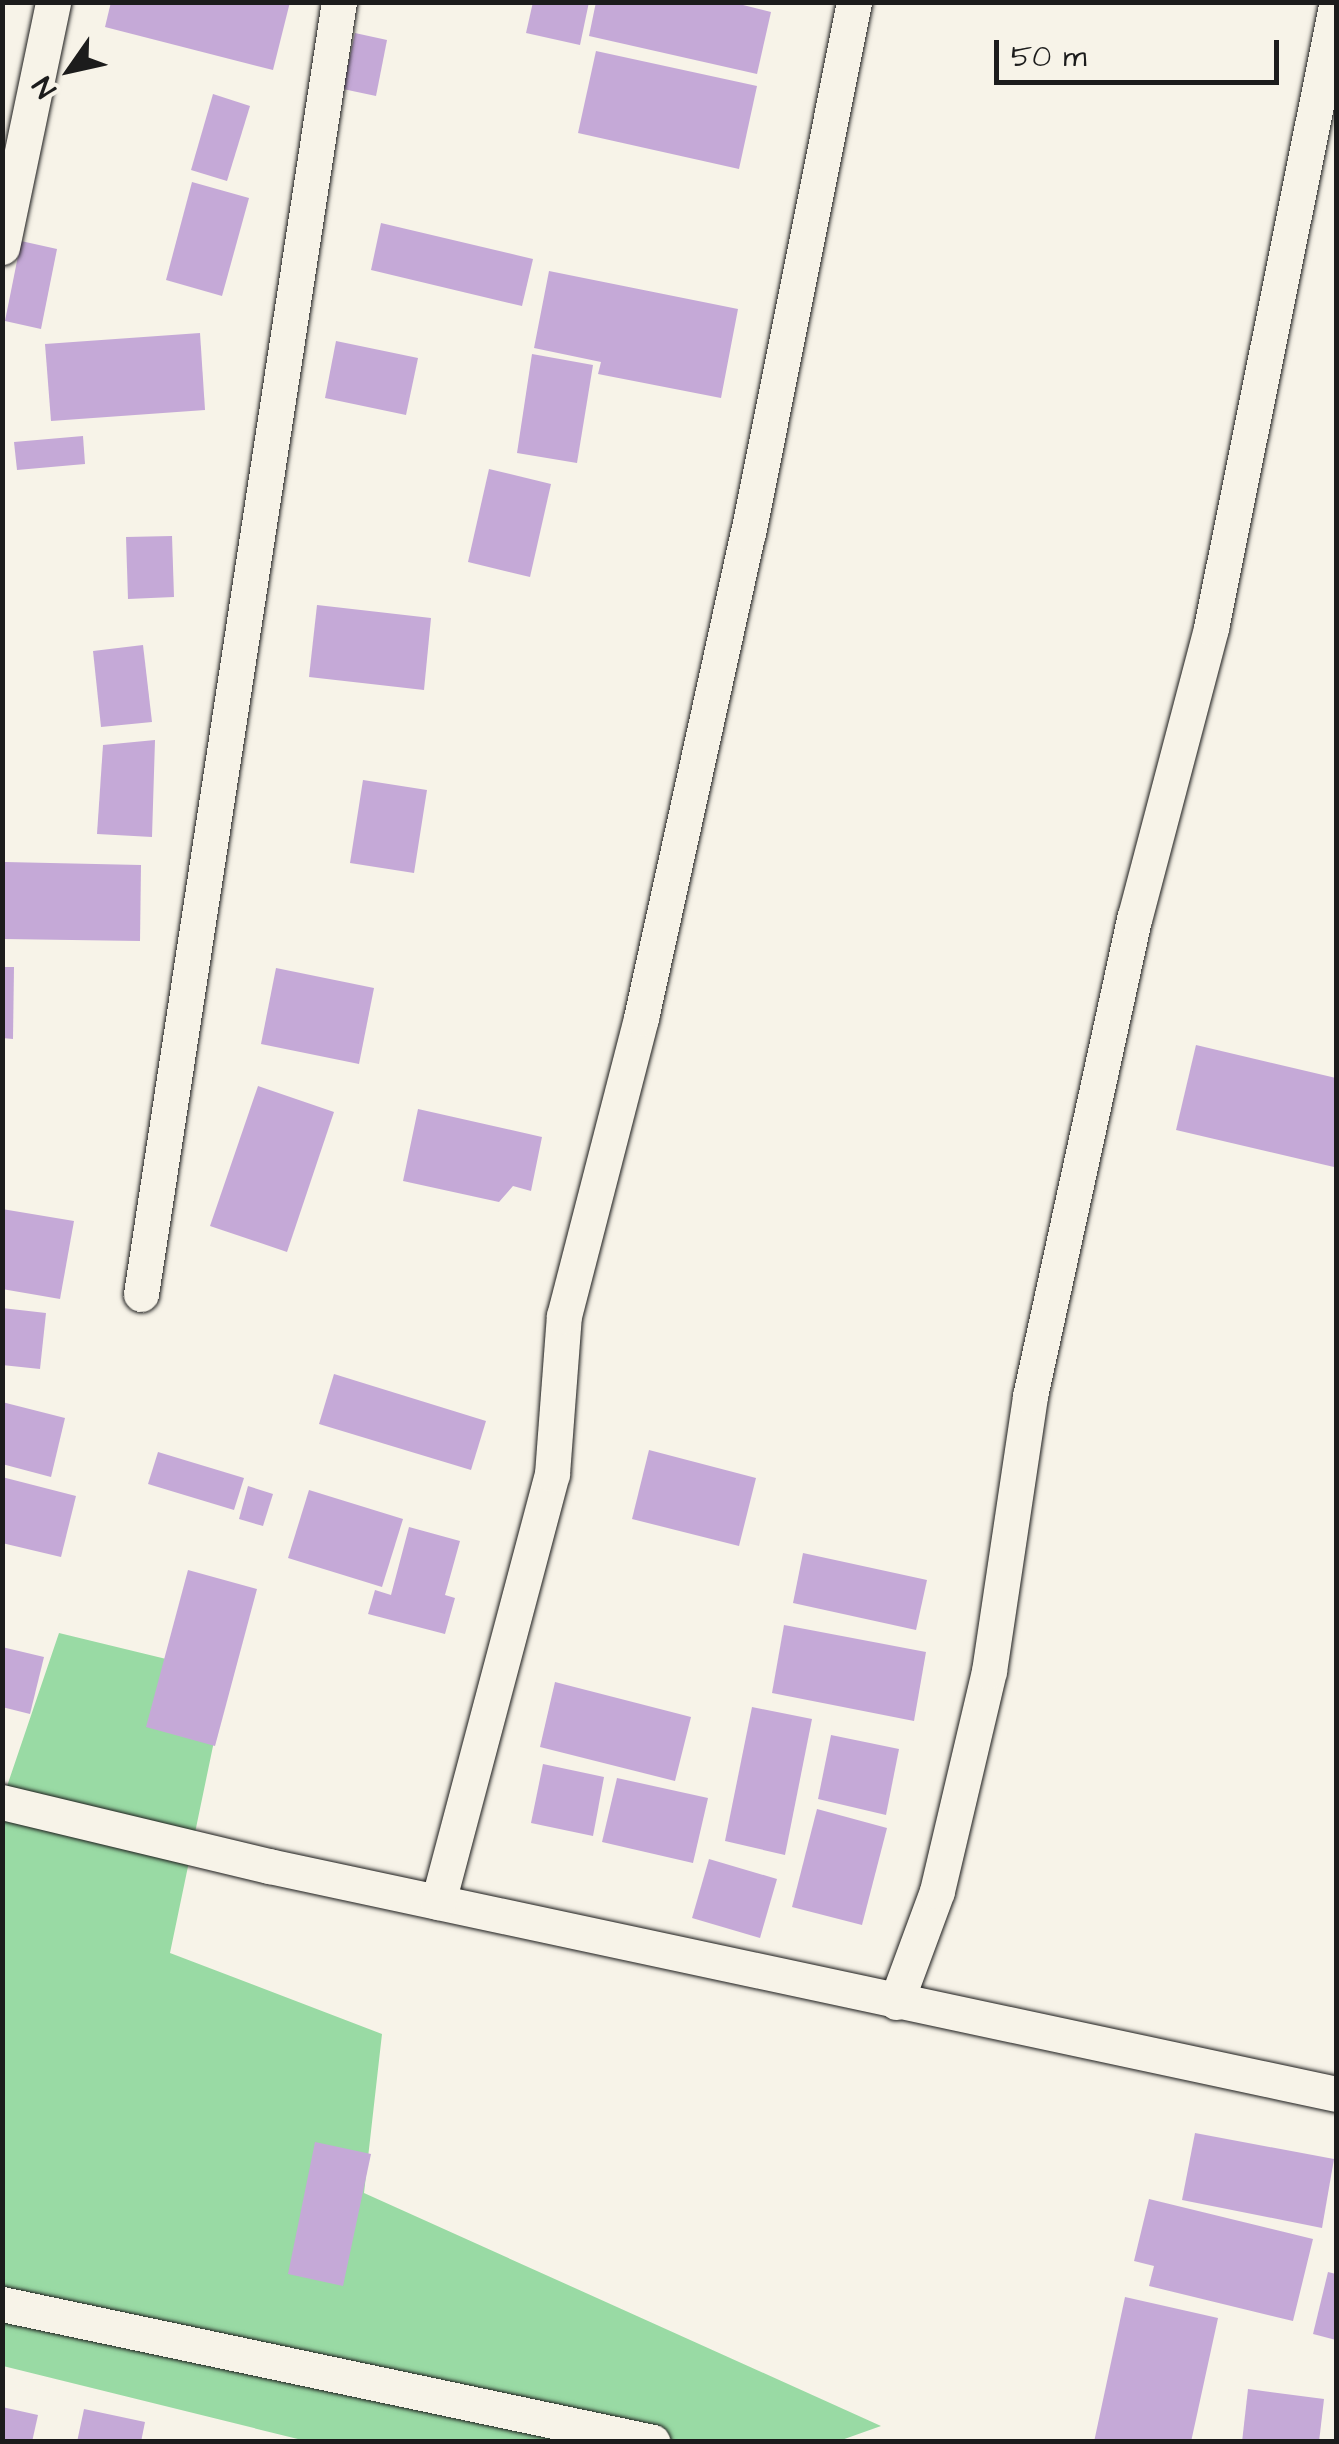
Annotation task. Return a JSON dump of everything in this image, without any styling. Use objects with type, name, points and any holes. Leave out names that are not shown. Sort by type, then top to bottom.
[{"type":"street","points":[[2,247],[53,2]]},
{"type":"street","points":[[142,1294],[340,2]]},
{"type":"street","points":[[438,1902],[552,1474],[564,1316],[641,1018],[748,533],[854,2]]},
{"type":"street","points":[[896,2002],[937,1891],[989,1671],[1030,1396],[1136,916],[1211,628],[1336,6]]},
{"type":"street","points":[[2,1802],[438,1902],[1336,2094]]},
{"type":"street","points":[[2,2304],[653,2442]]},
{"type":"green space","points":[[59,1633],[228,1674],[170,1953],[382,2034],[364,2193],[881,2426],[836,2442],[306,2441],[3,2366],[3,1798]]},
{"type":"building","points":[[111,2],[290,2],[273,70],[105,27]]},
{"type":"building","points":[[533,2],[589,2],[580,45],[526,33]]},
{"type":"building","points":[[596,2],[731,2],[771,12],[757,74],[589,36]]},
{"type":"building","points":[[355,33],[387,40],[376,96],[343,89]]},
{"type":"building","points":[[596,51],[757,86],[739,169],[578,133]]},
{"type":"building","points":[[213,94],[250,106],[227,181],[191,170]]},
{"type":"building","points":[[192,182],[249,198],[222,296],[166,280]]},
{"type":"building","points":[[381,223],[533,259],[522,306],[371,270]]},
{"type":"building","points":[[21,241],[57,249],[41,329],[5,321]]},
{"type":"building","points":[[549,271],[738,309],[721,398],[598,374],[601,362],[534,348]]},
{"type":"building","points":[[200,333],[205,410],[51,421],[45,344]]},
{"type":"building","points":[[336,341],[418,358],[406,415],[325,398]]},
{"type":"building","points":[[532,354],[593,365],[577,463],[517,453]]},
{"type":"building","points":[[83,436],[85,464],[17,470],[14,442]]},
{"type":"building","points":[[489,469],[551,484],[530,577],[468,562]]},
{"type":"building","points":[[172,536],[174,597],[128,599],[126,537]]},
{"type":"building","points":[[317,605],[431,618],[424,690],[309,677]]},
{"type":"building","points":[[143,645],[152,722],[101,727],[93,651]]},
{"type":"building","points":[[155,740],[152,837],[97,834],[103,745]]},
{"type":"building","points":[[363,780],[427,790],[414,873],[350,863]]},
{"type":"building","points":[[5,862],[141,865],[140,941],[4,939]]},
{"type":"building","points":[[2,967],[14,967],[13,1039],[2,1038]]},
{"type":"building","points":[[276,968],[374,988],[359,1064],[261,1044]]},
{"type":"building","points":[[1196,1045],[1336,1078],[1334,1167],[1176,1130]]},
{"type":"building","points":[[258,1086],[334,1112],[287,1252],[210,1226]]},
{"type":"building","points":[[418,1109],[542,1137],[531,1191],[513,1186],[499,1202],[403,1181]]},
{"type":"building","points":[[2,1209],[74,1221],[60,1299],[2,1289]]},
{"type":"building","points":[[2,1308],[46,1313],[40,1369],[2,1365]]},
{"type":"building","points":[[334,1374],[486,1421],[471,1470],[319,1424]]},
{"type":"building","points":[[2,1402],[65,1418],[51,1477],[2,1464]]},
{"type":"building","points":[[649,1450],[756,1478],[739,1546],[632,1519]]},
{"type":"building","points":[[158,1452],[244,1478],[234,1510],[148,1484]]},
{"type":"building","points":[[2,1477],[76,1496],[61,1557],[2,1543]]},
{"type":"building","points":[[248,1486],[273,1494],[263,1526],[239,1519]]},
{"type":"building","points":[[309,1490],[403,1519],[382,1587],[288,1558]]},
{"type":"building","points":[[409,1527],[460,1541],[445,1595],[455,1598],[445,1634],[368,1614],[375,1590],[391,1595]]},
{"type":"building","points":[[803,1553],[927,1580],[916,1630],[793,1603]]},
{"type":"building","points":[[188,1570],[257,1589],[215,1746],[146,1727]]},
{"type":"building","points":[[784,1625],[926,1652],[914,1721],[772,1693]]},
{"type":"building","points":[[2,1647],[44,1657],[30,1714],[2,1707]]},
{"type":"building","points":[[555,1682],[691,1717],[675,1781],[540,1747]]},
{"type":"building","points":[[752,1707],[812,1719],[785,1855],[725,1841]]},
{"type":"building","points":[[831,1735],[899,1749],[886,1815],[818,1799]]},
{"type":"building","points":[[543,1764],[604,1777],[593,1836],[531,1823]]},
{"type":"building","points":[[617,1778],[708,1798],[693,1863],[602,1842]]},
{"type":"building","points":[[817,1809],[887,1828],[862,1925],[792,1907]]},
{"type":"building","points":[[709,1859],[777,1879],[760,1938],[692,1918]]},
{"type":"building","points":[[1195,2133],[1334,2159],[1322,2228],[1182,2200]]},
{"type":"building","points":[[315,2142],[371,2154],[343,2286],[288,2274]]},
{"type":"building","points":[[1149,2199],[1313,2239],[1293,2321],[1149,2286],[1154,2266],[1134,2261]]},
{"type":"building","points":[[1328,2272],[1336,2274],[1336,2340],[1313,2334]]},
{"type":"building","points":[[1125,2297],[1218,2318],[1191,2442],[1094,2442]]},
{"type":"building","points":[[1248,2389],[1324,2399],[1319,2442],[1242,2442]]},
{"type":"building","points":[[2,2407],[38,2415],[32,2442],[2,2442]]},
{"type":"building","points":[[84,2409],[145,2422],[141,2442],[77,2442]]}]
